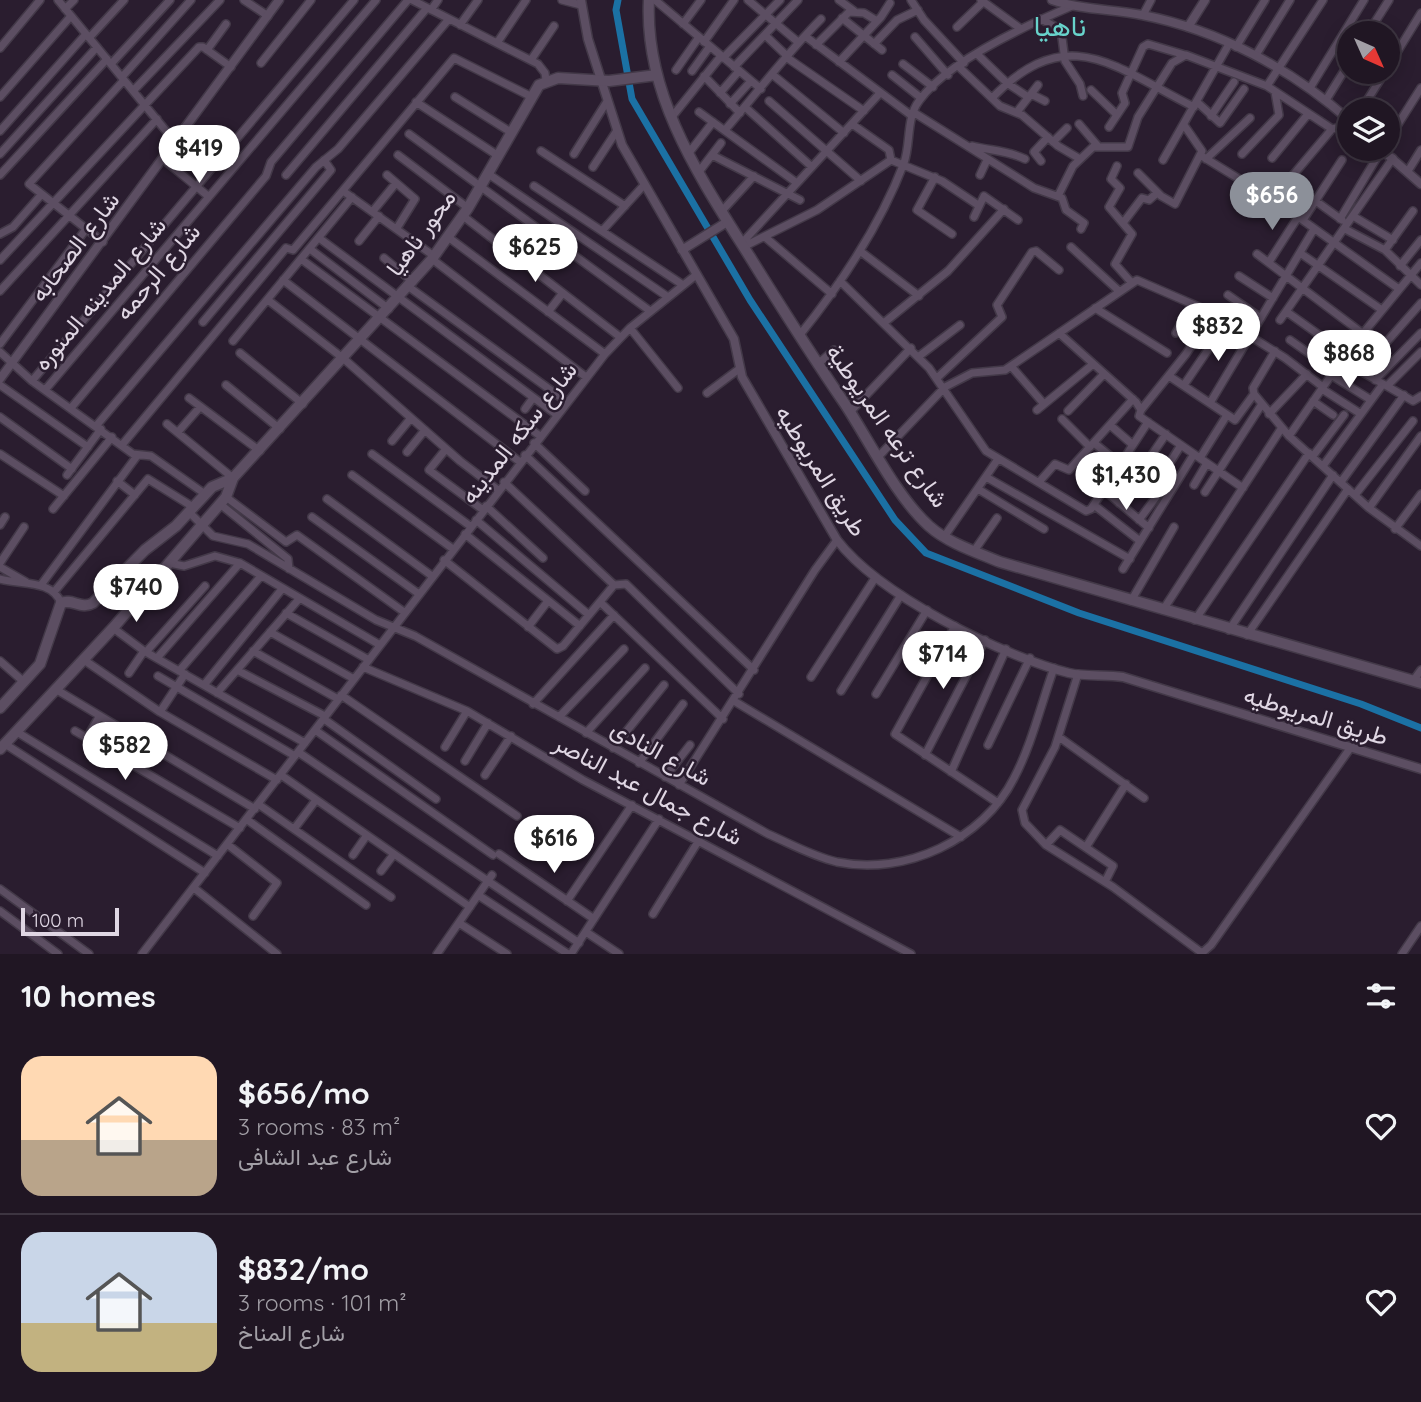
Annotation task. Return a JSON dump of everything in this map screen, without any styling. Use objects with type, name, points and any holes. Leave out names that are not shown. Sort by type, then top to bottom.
[{"type":"main road","name":"شارع ترعه المريوطية","points":[[649,0],[653,75],[688,154],[721,212],[724,224],[742,245],[818,365],[917,512],[944,537],[974,551],[1132,601],[1417,682]]},
{"type":"main road","points":[[546,80],[627,80],[653,75]]},
{"type":"main road","name":"محور ناهيا","points":[[3,746],[57,690],[169,563],[223,500],[233,478],[411,285],[465,212],[530,96],[546,80]]},
{"type":"main road","name":"محور ناهيا","points":[[61,603],[66,601],[84,607],[93,603],[217,483],[233,478]]},
{"type":"main road","points":[[0,708],[40,664],[61,603]]},
{"type":"street","points":[[0,48],[40,0]]},
{"type":"street","points":[[58,0],[177,143]]},
{"type":"street","points":[[0,97],[68,12],[74,0]]},
{"type":"street","points":[[0,131],[124,0]]},
{"type":"street","points":[[0,175],[170,0]]},
{"type":"street","points":[[103,242],[29,185],[191,0]]},
{"type":"street","points":[[133,90],[220,0]]},
{"type":"street","points":[[244,0],[268,16]]},
{"type":"street","name":"شارع الصحابه","points":[[0,379],[177,143],[279,0]]},
{"type":"street","points":[[261,64],[311,0]]},
{"type":"street","points":[[32,381],[354,0]]},
{"type":"street","name":"شارع المدينه المنوره","points":[[45,390],[376,0]]},
{"type":"street","points":[[410,0],[531,60],[544,70],[546,80]]},
{"type":"street","name":"شارع الرحمه","points":[[71,408],[266,176],[273,159],[410,0]]},
{"type":"street","points":[[286,176],[438,0]]},
{"type":"street","points":[[460,25],[478,0]]},
{"type":"street","points":[[497,43],[526,0]]},
{"type":"street","points":[[562,0],[581,2]]},
{"type":"street","points":[[655,0],[761,89]]},
{"type":"street","points":[[665,8],[670,0]]},
{"type":"street","points":[[683,24],[701,0]]},
{"type":"street","points":[[676,71],[704,42],[734,0]]},
{"type":"street","points":[[748,0],[798,42]]},
{"type":"street","points":[[757,8],[764,0]]},
{"type":"street","points":[[671,118],[704,76],[780,0]]},
{"type":"street","points":[[720,93],[736,69],[799,0]]},
{"type":"street","points":[[839,0],[854,11],[877,21]]},
{"type":"street","points":[[1143,15],[1151,0]]},
{"type":"street","points":[[1188,27],[1205,0]]},
{"type":"street","points":[[1163,160],[1216,67],[1265,0]]},
{"type":"street","points":[[1256,55],[1290,0]]},
{"type":"street","points":[[1268,86],[1322,0]]},
{"type":"street","points":[[1310,88],[1364,0]]},
{"type":"street","points":[[1376,21],[1389,0]]},
{"type":"street","points":[[957,27],[982,1],[1021,29]]},
{"type":"street","points":[[1059,1],[1072,6]]},
{"type":"street","name":"طريق المريوطيه","points":[[581,2],[606,103],[616,132],[643,185],[686,248],[696,275],[734,339],[739,369],[837,540],[875,578],[955,626],[1054,668],[1075,674],[1123,677],[1421,769]]},
{"type":"street","points":[[839,62],[890,3]]},
{"type":"street","points":[[874,44],[916,3],[962,65],[992,98],[1004,108],[1017,112],[1051,140],[1080,159]]},
{"type":"street","points":[[799,336],[860,251],[904,164],[912,114],[921,97],[977,54],[1021,29],[1072,6],[1097,4],[1188,27],[1256,55],[1310,88],[1337,111]]},
{"type":"street","points":[[816,45],[842,18],[854,11]]},
{"type":"street","points":[[1400,47],[1421,12]]},
{"type":"street","points":[[842,18],[882,50]]},
{"type":"street","points":[[0,417],[70,472],[99,428],[324,160],[338,149],[449,19]]},
{"type":"street","points":[[725,130],[798,42],[821,19]]},
{"type":"street","points":[[1041,19],[1060,30],[1064,56],[1080,84],[1083,96]]},
{"type":"street","points":[[0,260],[226,24]]},
{"type":"street","points":[[531,60],[554,26]]},
{"type":"street","points":[[765,35],[786,56],[864,111]]},
{"type":"street","points":[[804,36],[912,114],[968,145],[987,160],[1000,165],[1034,188],[1064,200],[1066,210],[1084,222],[1081,229]]},
{"type":"street","points":[[915,37],[948,75]]},
{"type":"street","points":[[692,71],[704,42]]},
{"type":"street","points":[[1109,127],[1125,103],[1122,96],[1130,75],[1143,47],[1148,44],[1186,55],[1268,86],[1332,129]]},
{"type":"street","points":[[0,154],[97,47]]},
{"type":"street","points":[[204,48],[231,67]]},
{"type":"street","points":[[977,54],[1007,83],[1045,101]]},
{"type":"street","points":[[1079,124],[1097,145],[1128,148],[1138,117],[1177,59],[1186,55]]},
{"type":"street","points":[[992,98],[1023,70],[1064,56],[1090,56],[1196,104],[1220,122],[1244,89]]},
{"type":"street","points":[[274,237],[292,251],[416,102],[457,58],[530,96]]},
{"type":"street","points":[[903,64],[933,87]]},
{"type":"street","points":[[773,75],[844,132]]},
{"type":"street","points":[[892,75],[921,97]]},
{"type":"street","points":[[704,76],[730,104],[742,110],[812,167]]},
{"type":"street","points":[[730,104],[751,81]]},
{"type":"street","points":[[1211,116],[1234,82]]},
{"type":"street","points":[[1326,100],[1337,82]]},
{"type":"street","points":[[1017,112],[1038,85]]},
{"type":"street","points":[[1400,121],[1421,88]]},
{"type":"street","points":[[1091,90],[1117,115]]},
{"type":"street","points":[[1242,154],[1279,115],[1275,92]]},
{"type":"street","points":[[742,245],[880,93]]},
{"type":"street","points":[[455,97],[509,131]]},
{"type":"street","points":[[769,101],[861,181]]},
{"type":"street","points":[[416,102],[497,155]]},
{"type":"street","points":[[574,154],[606,103]]},
{"type":"street","points":[[699,112],[797,183]]},
{"type":"street","points":[[1272,158],[1308,114]]},
{"type":"street","points":[[1138,173],[1172,204],[1203,157],[1250,118]]},
{"type":"street","points":[[0,291],[157,119]]},
{"type":"street","points":[[688,154],[713,122]]},
{"type":"street","points":[[852,124],[891,151],[891,160]]},
{"type":"street","points":[[1184,125],[1202,149],[1203,157]]},
{"type":"street","points":[[1337,127],[1332,129],[1286,179],[1340,219],[1346,227],[1385,250],[1421,285]]},
{"type":"street","points":[[1041,162],[1034,152],[1067,128]]},
{"type":"street","points":[[593,167],[616,132]]},
{"type":"street","points":[[409,134],[650,311]]},
{"type":"street","points":[[698,173],[721,143]]},
{"type":"street","points":[[968,145],[995,152],[1006,150],[1025,159]]},
{"type":"street","points":[[1058,196],[1067,175],[1080,159],[1097,145]]},
{"type":"street","points":[[1408,171],[1421,150]]},
{"type":"street","points":[[541,151],[625,206]]},
{"type":"street","points":[[398,155],[562,294],[621,337]]},
{"type":"street","points":[[712,155],[800,200]]},
{"type":"street","points":[[1203,157],[1300,219],[1399,289]]},
{"type":"street","points":[[164,160],[208,197]]},
{"type":"street","points":[[203,322],[331,170],[324,160]]},
{"type":"street","points":[[891,160],[935,177],[978,205]]},
{"type":"street","points":[[742,245],[804,218],[891,160]]},
{"type":"street","points":[[980,175],[987,160]]},
{"type":"street","points":[[1269,262],[1341,161]]},
{"type":"street","points":[[1340,219],[1375,161]]},
{"type":"street","points":[[1280,320],[1320,267],[1391,161]]},
{"type":"street","points":[[1396,161],[1421,184]]},
{"type":"street","points":[[1116,166],[1111,178],[1120,188],[1109,207],[1132,234],[1115,264],[1131,282]]},
{"type":"street","points":[[487,173],[668,297]]},
{"type":"street","points":[[387,175],[415,199],[397,228]]},
{"type":"street","points":[[721,212],[754,176]]},
{"type":"street","points":[[935,177],[917,210],[952,234]]},
{"type":"street","points":[[359,242],[396,183]]},
{"type":"street","points":[[602,231],[643,185]]},
{"type":"street","points":[[534,186],[683,285]]},
{"type":"street","points":[[342,191],[397,228],[586,377]]},
{"type":"street","points":[[1123,223],[1142,198],[1150,200],[1157,193]]},
{"type":"street","points":[[0,234],[13,227],[41,195]]},
{"type":"street","points":[[233,341],[352,197]]},
{"type":"street","points":[[974,217],[978,205],[985,197],[1018,220]]},
{"type":"street","points":[[885,322],[919,296],[974,246],[1004,209]]},
{"type":"street","points":[[1385,250],[1413,211]]},
{"type":"street","points":[[1353,216],[1393,240]]},
{"type":"street","points":[[686,248],[724,224]]},
{"type":"street","points":[[0,344],[86,229]]},
{"type":"street","points":[[1210,403],[1314,229]]},
{"type":"street","points":[[448,237],[605,354]]},
{"type":"street","points":[[765,237],[832,293]]},
{"type":"street","points":[[318,238],[556,415]]},
{"type":"street","points":[[1400,266],[1421,240]]},
{"type":"street","points":[[1071,247],[1119,291]]},
{"type":"street","points":[[122,445],[286,248]]},
{"type":"street","points":[[144,249],[155,259]]},
{"type":"street","points":[[310,249],[389,309]]},
{"type":"street","points":[[860,251],[919,296]]},
{"type":"street","points":[[937,378],[1003,315],[997,305],[1032,252],[1036,251],[1059,270]]},
{"type":"street","points":[[1300,253],[1382,310]]},
{"type":"street","points":[[1256,254],[1363,333]]},
{"type":"street","points":[[384,258],[411,285],[566,402]]},
{"type":"street","points":[[301,259],[537,440],[585,491]]},
{"type":"street","points":[[1289,436],[1343,357],[1421,263]]},
{"type":"street","name":"شارع سكه المدينه","points":[[381,644],[605,354],[630,328],[696,275]]},
{"type":"street","points":[[1239,276],[1273,298]]},
{"type":"street","points":[[283,280],[523,458],[754,670]]},
{"type":"street","points":[[840,281],[911,348],[945,387],[974,438],[998,459],[1091,508],[1140,541]]},
{"type":"street","points":[[879,456],[945,387],[972,373],[1000,372],[1011,366],[1131,282],[1143,281],[1227,321],[1275,351],[1361,414]]},
{"type":"street","points":[[548,312],[562,294]]},
{"type":"street","points":[[1227,295],[1261,318]]},
{"type":"street","points":[[268,300],[344,359],[446,449],[498,490]]},
{"type":"street","points":[[1360,371],[1421,303]]},
{"type":"street","points":[[1176,333],[1192,304]]},
{"type":"street","points":[[1095,308],[1167,354]]},
{"type":"street","points":[[1287,312],[1360,371],[1414,401],[1421,396]]},
{"type":"street","points":[[1213,313],[1169,376],[1140,410],[1139,416],[1243,488]]},
{"type":"street","points":[[1184,385],[1227,321]]},
{"type":"street","points":[[918,357],[960,325]]},
{"type":"street","points":[[630,328],[678,388]]},
{"type":"street","points":[[1059,333],[1133,399],[1140,410]]},
{"type":"street","points":[[1323,466],[1421,333]]},
{"type":"street","points":[[1290,340],[1371,400]]},
{"type":"street","points":[[850,412],[911,348]]},
{"type":"street","points":[[818,365],[834,349]]},
{"type":"street","points":[[1275,351],[1253,388],[1254,394],[1269,414],[1289,436],[1368,508],[1395,529],[1420,543]]},
{"type":"street","points":[[0,352],[32,381],[136,456],[151,456],[205,494]]},
{"type":"street","points":[[1382,383],[1421,352]]},
{"type":"street","points":[[240,353],[303,404]]},
{"type":"street","points":[[1011,366],[1040,407],[1092,365]]},
{"type":"street","points":[[707,393],[739,369]]},
{"type":"street","points":[[1269,414],[1307,374]]},
{"type":"street","points":[[1068,411],[1103,375]]},
{"type":"street","points":[[1169,376],[1236,420],[1254,394]]},
{"type":"street","points":[[226,385],[280,429]]},
{"type":"street","points":[[0,386],[88,447]]},
{"type":"street","points":[[1341,482],[1404,395]]},
{"type":"street","points":[[189,398],[260,451]]},
{"type":"street","points":[[525,409],[533,398]]},
{"type":"street","points":[[1039,482],[1055,464],[1068,471],[1133,399]]},
{"type":"street","points":[[1313,401],[1333,415]]},
{"type":"street","points":[[1205,492],[1262,404]]},
{"type":"street","points":[[177,432],[200,407]]},
{"type":"street","points":[[1124,569],[1140,541],[1200,459],[1227,415]]},
{"type":"street","points":[[1195,620],[1311,455],[1344,415]]},
{"type":"street","points":[[392,441],[411,418]]},
{"type":"street","points":[[1062,419],[1092,445],[1120,464]]},
{"type":"street","points":[[1355,495],[1413,421]]},
{"type":"street","points":[[1091,508],[1148,422]]},
{"type":"street","points":[[167,424],[233,478]]},
{"type":"street","points":[[1110,425],[1133,445]]},
{"type":"street","points":[[1163,610],[1282,429]]},
{"type":"street","points":[[407,452],[425,430]]},
{"type":"street","points":[[1119,503],[1166,434]]},
{"type":"street","points":[[1368,508],[1421,436]]},
{"type":"street","points":[[53,509],[112,437]]},
{"type":"street","points":[[1162,475],[1181,445]]},
{"type":"street","points":[[446,449],[429,468],[485,508],[543,558]]},
{"type":"street","points":[[0,454],[64,496]]},
{"type":"street","points":[[372,454],[473,523],[589,615]]},
{"type":"street","points":[[41,585],[136,456]]},
{"type":"street","points":[[1079,458],[1119,503],[1149,528]]},
{"type":"street","points":[[944,537],[998,459]]},
{"type":"street","points":[[1194,485],[1200,459]]},
{"type":"street","points":[[1139,520],[1167,482],[1146,464]]},
{"type":"street","points":[[352,475],[453,549]]},
{"type":"street","points":[[1229,630],[1333,475]]},
{"type":"street","points":[[986,477],[1130,559]]},
{"type":"street","name":"شارع النادى","points":[[135,495],[150,479],[191,510],[213,536],[242,541],[391,630],[415,636],[768,834],[817,857],[841,863],[907,859],[961,837],[998,803],[1014,778],[1054,668]]},
{"type":"street","points":[[54,592],[135,495],[117,481]]},
{"type":"street","points":[[504,482],[614,586]]},
{"type":"street","points":[[978,489],[1044,529]]},
{"type":"street","points":[[1247,635],[1348,489]]},
{"type":"street","points":[[1395,529],[1421,494]]},
{"type":"street","points":[[327,499],[432,576]]},
{"type":"street","points":[[223,500],[287,558],[289,569]]},
{"type":"street","points":[[223,500],[286,542],[297,535],[404,612]]},
{"type":"street","points":[[312,517],[419,593]]},
{"type":"street","points":[[974,551],[997,518]]},
{"type":"street","points":[[24,527],[0,565],[29,584]]},
{"type":"street","points":[[1132,601],[1174,527]]},
{"type":"street","points":[[465,534],[580,626]]},
{"type":"street","points":[[679,785],[815,570],[837,540]]},
{"type":"street","points":[[142,954],[381,644],[240,563],[215,556],[184,566],[169,563]]},
{"type":"street","points":[[444,560],[558,649],[614,586],[626,584],[739,694]]},
{"type":"street","points":[[158,658],[240,563]]},
{"type":"street","points":[[160,712],[177,687],[182,673],[261,576]]},
{"type":"street","points":[[811,677],[875,578]]},
{"type":"street","points":[[0,579],[41,585],[54,592],[61,603]]},
{"type":"street","points":[[129,673],[145,651],[205,586]]},
{"type":"street","points":[[204,685],[282,589]]},
{"type":"street","points":[[841,691],[901,596]]},
{"type":"street","points":[[217,693],[299,599]]},
{"type":"street","points":[[528,627],[548,601]]},
{"type":"street","points":[[600,602],[723,719]]},
{"type":"street","points":[[876,695],[927,610]]},
{"type":"street","points":[[286,613],[369,660]]},
{"type":"street","points":[[533,704],[614,615]]},
{"type":"street","points":[[955,626],[895,731],[897,737],[998,803]]},
{"type":"street","points":[[113,628],[145,651],[305,743]]},
{"type":"street","points":[[270,632],[354,679]]},
{"type":"street","points":[[925,755],[985,640]]},
{"type":"street","points":[[559,717],[624,649]]},
{"type":"street","points":[[951,772],[1006,649]]},
{"type":"street","points":[[253,651],[340,697],[517,816]]},
{"type":"street","points":[[988,745],[1030,658]]},
{"type":"street","points":[[84,660],[160,712],[317,800],[470,907]]},
{"type":"street","points":[[0,661],[24,682]]},
{"type":"street","name":"شارع جمال عبد الناصر","points":[[363,667],[467,711],[632,805],[911,954]]},
{"type":"street","points":[[586,733],[645,668]]},
{"type":"street","points":[[237,670],[324,718],[436,799]]},
{"type":"street","points":[[1417,682],[1421,670]]},
{"type":"street","points":[[1075,674],[1059,737],[1022,810],[1025,823],[1046,845],[1105,882],[1200,952],[1205,952],[1351,747]]},
{"type":"street","points":[[158,676],[297,754],[579,943]]},
{"type":"street","points":[[613,748],[664,685]]},
{"type":"street","points":[[57,690],[294,829],[391,897]]},
{"type":"street","points":[[734,701],[961,837]]},
{"type":"street","points":[[639,762],[683,704]]},
{"type":"street","points":[[445,747],[467,711]]},
{"type":"street","points":[[87,738],[99,717]]},
{"type":"street","points":[[465,761],[488,723]]},
{"type":"street","points":[[315,730],[594,919]]},
{"type":"street","points":[[75,731],[240,828]]},
{"type":"street","points":[[17,732],[218,856]]},
{"type":"street","points":[[485,775],[511,736]]},
{"type":"street","points":[[1059,737],[1144,798]]},
{"type":"street","points":[[3,746],[205,873]]},
{"type":"street","points":[[665,777],[690,746]]},
{"type":"street","points":[[1086,847],[1126,785]]},
{"type":"street","points":[[294,829],[317,800]]},
{"type":"street","points":[[567,901],[632,805]]},
{"type":"street","points":[[478,895],[570,954],[659,818]]},
{"type":"street","points":[[247,819],[366,905]]},
{"type":"street","points":[[1046,845],[1059,829],[1113,866],[1105,882]]},
{"type":"street","points":[[353,855],[368,835]]},
{"type":"street","points":[[653,915],[699,840]]},
{"type":"street","points":[[228,844],[277,883],[253,916]]},
{"type":"street","points":[[381,871],[394,854]]},
{"type":"street","points":[[437,954],[492,875]]},
{"type":"street","points":[[194,888],[277,954]]},
{"type":"street","points":[[0,889],[89,954]]},
{"type":"street","points":[[0,911],[58,954]]},
{"type":"street","points":[[459,923],[507,954]]},
{"type":"street","points":[[1402,954],[1421,926]]},
{"type":"street","points":[[586,932],[619,954]]},
{"type":"waterway","points":[[618,0],[616,10],[632,99],[750,300],[895,520],[926,553],[1079,613],[1361,704],[1421,728]]},
{"type":"district","name":"ناهيا","points":[[1060,26]]}]
